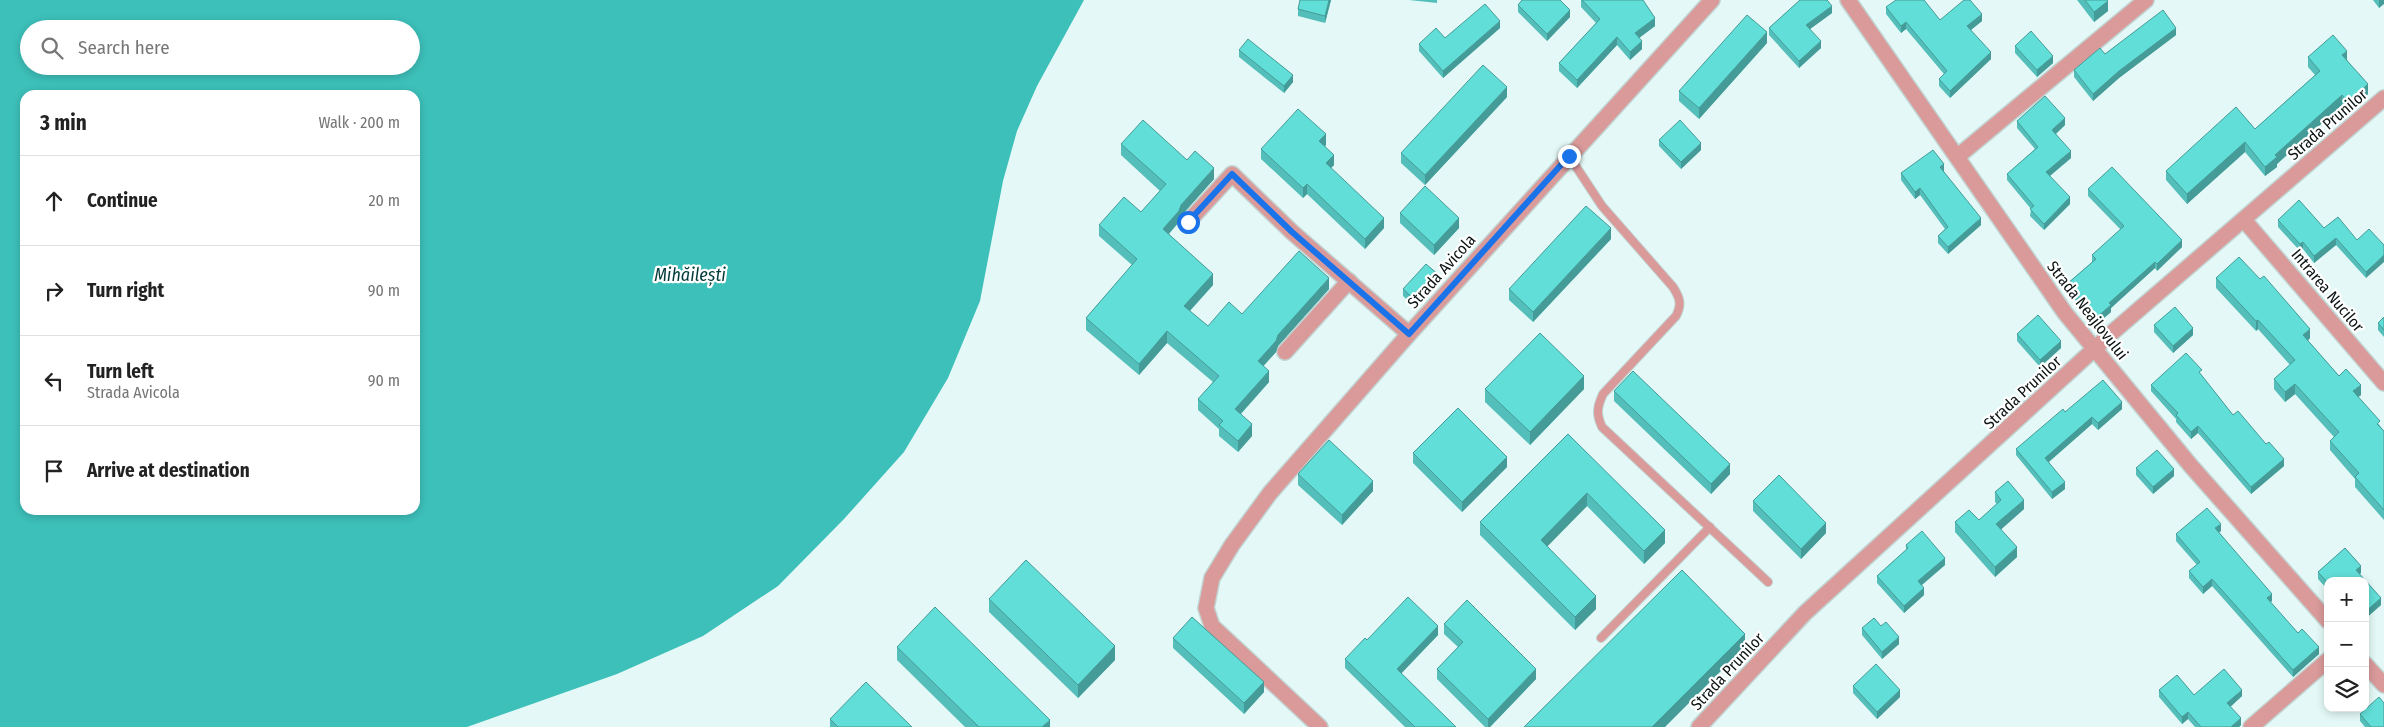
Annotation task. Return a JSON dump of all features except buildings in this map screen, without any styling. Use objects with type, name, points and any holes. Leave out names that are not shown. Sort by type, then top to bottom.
[{"type":"street","name":"Strada Avicola","points":[[1320,727],[1212,626],[1206,608],[1212,578],[1232,545],[1265,500],[1409,334],[1712,0]]},
{"type":"street","name":"Strada Neajlovului","points":[[1848,0],[2054,298],[2238,522],[2324,617]]},
{"type":"street","points":[[1957,157],[2146,0]]},
{"type":"street","name":"Strada Prunilor","points":[[1699,727],[1805,613],[2094,349],[2384,98]]},
{"type":"street","points":[[1188,222],[1232,174],[1292,232],[1409,334]]},
{"type":"street","name":"Intrarea Nucilor","points":[[2244,220],[2384,383]]},
{"type":"street","points":[[1285,352],[1349,281]]},
{"type":"street","points":[[2251,727],[2324,663]]},
{"type":"street","points":[[2368,667],[2384,685]]},
{"type":"lane","points":[[1569,156],[1602,206],[1680,297],[1681,307],[1676,316],[1603,394],[1598,405],[1597,416],[1602,427],[1768,582]]},
{"type":"lane","points":[[1602,638],[1710,527]]},
{"type":"water","name":"Mihăilești","points":[[0,0],[1084,0],[1037,86],[1017,131],[1003,181],[980,301],[948,378],[904,452],[844,519],[778,586],[703,636],[617,674],[467,727],[0,727]]},
{"type":"route","points":[[1188,222],[1232,174],[1292,232],[1409,334],[1569,156]]}]
